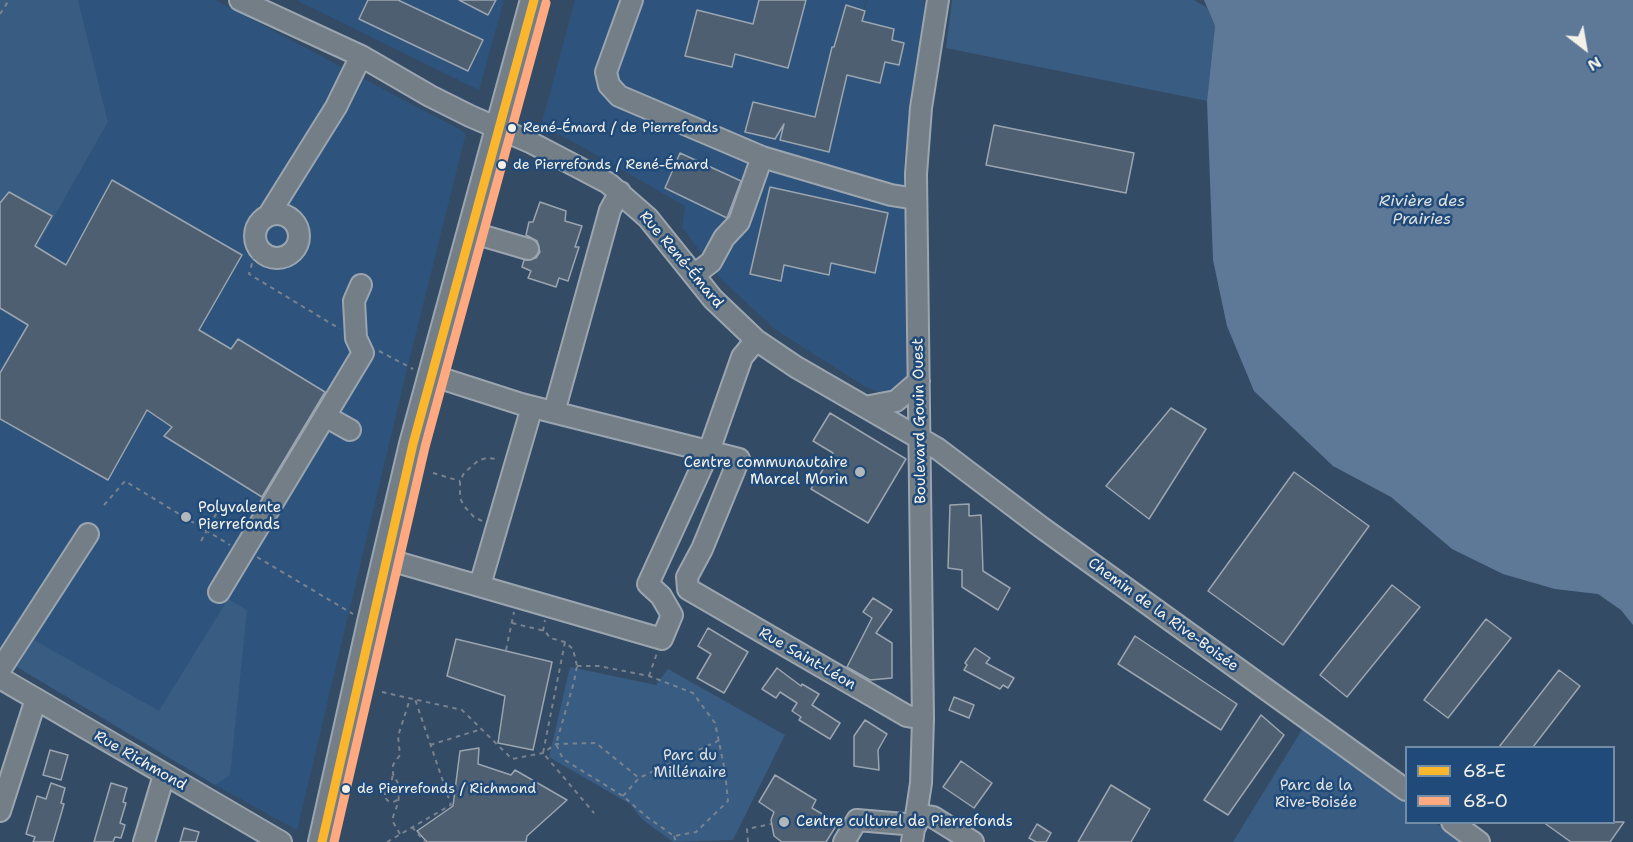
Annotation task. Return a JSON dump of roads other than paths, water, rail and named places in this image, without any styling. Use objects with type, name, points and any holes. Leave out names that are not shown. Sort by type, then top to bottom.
[{"type":"main road","points":[[322,842],[386,559],[422,372],[470,232],[534,0]]},
{"type":"street","name":"Rue René-Émard","points":[[240,0],[361,56],[423,92],[576,165],[620,192],[648,218],[719,306],[756,340],[796,367],[920,439]]},
{"type":"street","points":[[633,0],[606,72],[609,85],[619,96],[762,158],[891,195],[916,199]]},
{"type":"street","name":"Boulevard Gouin Ouest","points":[[915,827],[921,783],[923,719],[916,199],[921,108],[938,0]]},
{"type":"street","points":[[268,216],[282,215],[294,223],[298,229],[298,243],[289,255],[275,258],[268,256],[257,246],[255,232],[268,216],[336,107],[361,56]]},
{"type":"street","points":[[694,275],[711,262],[724,238],[740,222],[762,158]]},
{"type":"street","points":[[554,412],[610,210],[620,192]]},
{"type":"street","points":[[470,232],[528,249]]},
{"type":"street","points":[[219,592],[363,353],[356,338],[354,301],[361,285]]},
{"type":"street","points":[[386,559],[662,639],[672,615],[661,596],[648,584],[709,451],[742,357],[756,340]]},
{"type":"street","points":[[422,372],[532,406],[709,451]]},
{"type":"street","points":[[865,407],[896,401],[919,381]]},
{"type":"street","points":[[480,585],[532,406]]},
{"type":"street","points":[[325,416],[350,430]]},
{"type":"street","name":"Chemin de la Rive-Boisée","points":[[920,439],[964,467],[1041,527],[1405,789]]},
{"type":"street","name":"Rue Saint-Léon","points":[[709,451],[738,459],[702,549],[687,577],[687,586],[692,593],[907,716],[923,719]]},
{"type":"street","points":[[0,670],[88,534]]},
{"type":"street","name":"Rue Richmond","points":[[0,678],[281,842]]},
{"type":"street","points":[[0,811],[36,699]]},
{"type":"street","points":[[144,842],[164,775]]},
{"type":"street","points":[[844,842],[857,820],[915,827],[933,817],[973,842]]},
{"type":"street","points":[[1455,824],[1479,842]]},
{"type":"water","name":"Rivière des Prairies","points":[[1204,0],[1633,0],[1633,625],[1621,610],[1598,594],[1555,589],[1503,574],[1452,549],[1391,497],[1333,466],[1254,391],[1227,326],[1213,260],[1207,101],[1215,26]]},
{"type":"place","name":"René-Émard / de Pierrefonds","points":[[512,128]]},
{"type":"place","name":"de Pierrefonds / René-Émard","points":[[502,165]]},
{"type":"place","name":"Centre communautaire Marcel Morin","points":[[860,472]]},
{"type":"place","name":"Polyvalente Pierrefonds","points":[[186,517]]},
{"type":"place","name":"de Pierrefonds / Richmond","points":[[346,789]]},
{"type":"place","name":"Centre culturel de Pierrefonds","points":[[784,822]]},
{"type":"park label","name":"Parc du Millénaire","points":[[690,764]]},
{"type":"park label","name":"Parc de la Rive-Boisée","points":[[1316,794]]}]
